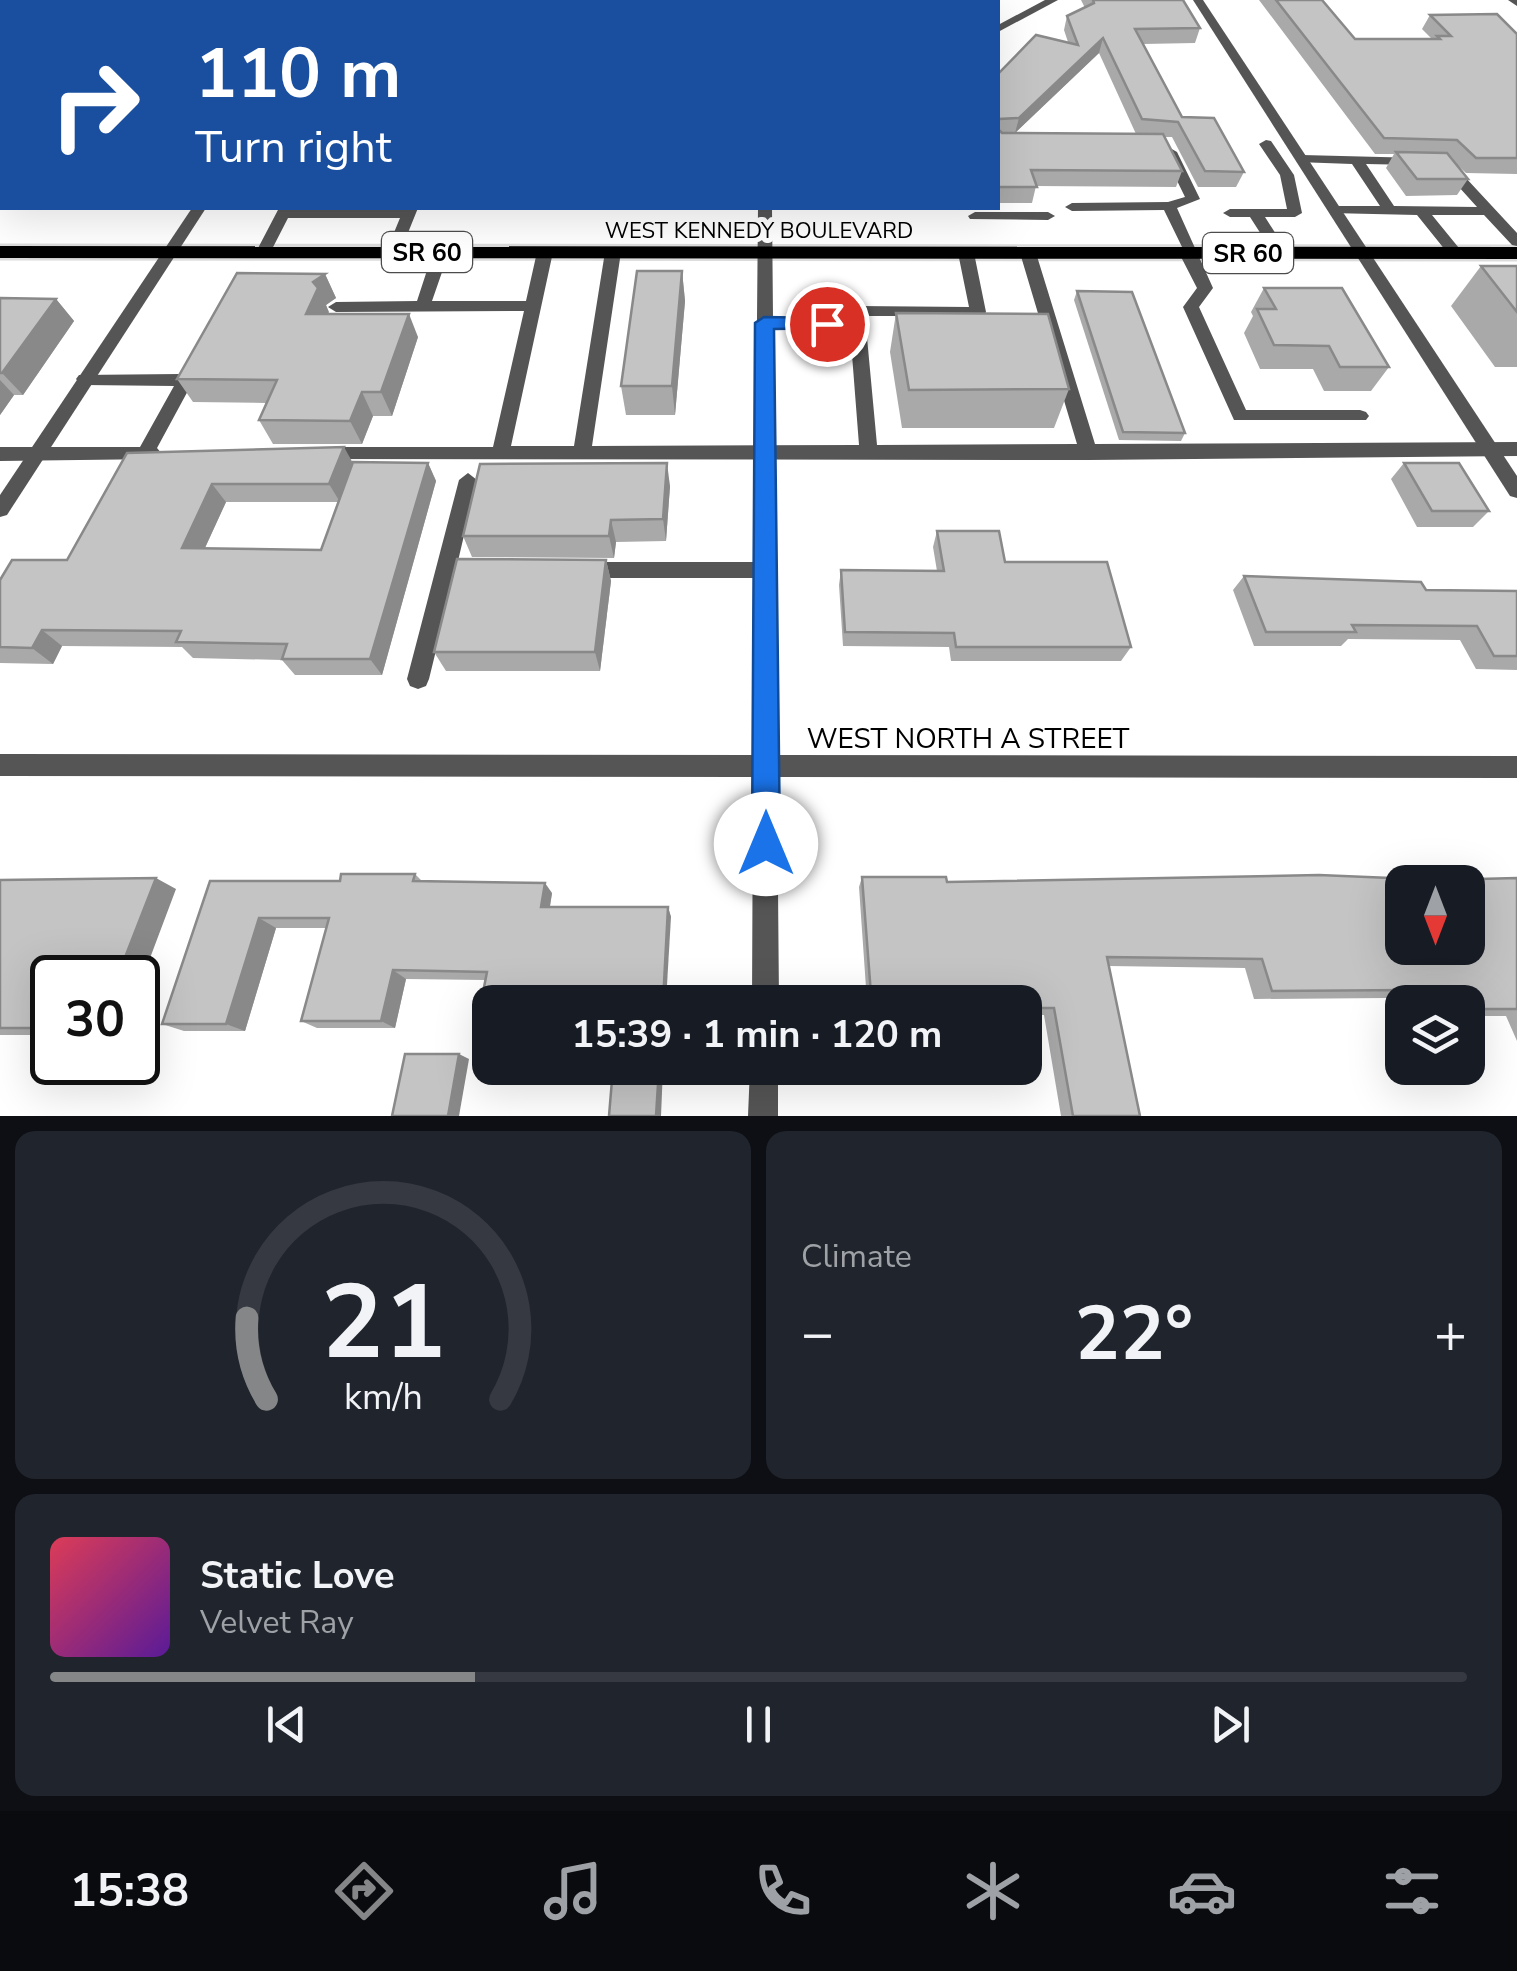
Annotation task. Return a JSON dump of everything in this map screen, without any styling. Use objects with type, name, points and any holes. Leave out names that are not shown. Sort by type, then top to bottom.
[{"type":"main road","name":"WEST KENNEDY BOULEVARD","points":[[0,252],[1517,253]]},
{"type":"street","points":[[1000,28],[1054,0]]},
{"type":"street","points":[[1198,0],[1517,490]]},
{"type":"street","points":[[1072,206],[1169,206],[1194,199],[1164,142]]},
{"type":"street","points":[[1230,213],[1295,213],[1287,175],[1266,144]]},
{"type":"street","points":[[1302,159],[1442,162],[1517,242]]},
{"type":"street","points":[[1356,160],[1390,210]]},
{"type":"street","points":[[1287,175],[1313,176]]},
{"type":"street","points":[[1169,206],[1205,288],[1192,307],[1240,416],[1360,416]]},
{"type":"street","points":[[0,510],[198,210]]},
{"type":"street","points":[[764,210],[764,985]]},
{"type":"street","points":[[1335,210],[1488,211]]},
{"type":"street","points":[[1421,210],[1455,253]]},
{"type":"street","points":[[264,252],[284,211],[410,211],[394,252]]},
{"type":"street","points":[[1256,214],[1280,252]]},
{"type":"street","points":[[975,216],[1048,216]]},
{"type":"street","points":[[1028,216],[1034,252],[1089,453]]},
{"type":"street","points":[[423,306],[441,252]]},
{"type":"street","points":[[500,454],[545,252]]},
{"type":"street","points":[[582,454],[613,252]]},
{"type":"street","points":[[869,452],[857,311],[978,312],[966,252]]},
{"type":"street","points":[[336,306],[533,306]]},
{"type":"street","points":[[764,323],[858,324]]},
{"type":"street","points":[[0,454],[155,454],[204,346]]},
{"type":"street","points":[[85,379],[186,380]]},
{"type":"street","points":[[303,454],[1517,449]]},
{"type":"street","points":[[418,679],[468,480]]},
{"type":"street","points":[[446,570],[504,570]]},
{"type":"street","points":[[562,570],[764,570]]},
{"type":"street","name":"WEST NORTH A STREET","points":[[0,765],[1517,766]]},
{"type":"street","points":[[764,1085],[764,1116]]},
{"type":"building","points":[[1093,0],[1183,0],[1200,28],[1135,29],[1182,117],[1214,118],[1244,172],[1205,171],[1178,122],[1142,119],[1103,38],[1019,118],[1000,119],[1000,72],[1036,35],[1078,45],[1067,16],[1094,3]]},
{"type":"building","points":[[1276,0],[1322,0],[1355,39],[1440,39],[1437,36],[1451,36],[1430,15],[1497,14],[1517,34],[1517,158],[1476,158],[1457,140],[1384,138]]},
{"type":"building","points":[[1000,131],[1163,134],[1182,171],[1031,170],[1037,187],[1000,187]]},
{"type":"building","points":[[1396,152],[1447,153],[1468,179],[1417,179]]},
{"type":"building","points":[[1481,266],[1517,266],[1517,312]]},
{"type":"building","points":[[637,271],[682,271],[672,386],[621,386]]},
{"type":"building","points":[[237,273],[325,274],[313,282],[318,288],[306,314],[409,314],[381,392],[362,392],[350,421],[259,420],[277,380],[177,379]]},
{"type":"building","points":[[1264,288],[1342,288],[1389,367],[1340,367],[1329,346],[1274,345],[1257,309],[1276,309]]},
{"type":"building","points":[[1077,291],[1132,292],[1185,433],[1123,432]]},
{"type":"building","points":[[0,298],[56,299],[2,373],[0,373]]},
{"type":"building","points":[[896,313],[1048,314],[1069,389],[909,390]]},
{"type":"building","points":[[344,447],[329,484],[212,484],[182,548],[321,550],[353,462],[428,463],[370,659],[282,659],[287,644],[176,642],[181,631],[42,630],[32,648],[0,647],[0,580],[12,560],[67,560],[127,453]]},
{"type":"building","points":[[667,463],[663,519],[611,520],[609,536],[463,536],[480,464]]},
{"type":"building","points":[[1404,463],[1459,463],[1489,511],[1432,511]]},
{"type":"building","points":[[937,531],[999,531],[1005,562],[1107,562],[1131,647],[956,647],[954,633],[845,632],[841,570],[944,571]]},
{"type":"building","points":[[457,559],[606,560],[595,652],[434,652]]},
{"type":"building","points":[[1244,576],[1421,582],[1426,590],[1517,591],[1517,656],[1494,656],[1477,626],[1352,625],[1356,632],[1266,632]]},
{"type":"building","points":[[341,874],[415,874],[413,881],[545,883],[541,907],[668,907],[664,985],[484,985],[487,972],[393,970],[381,1021],[301,1021],[329,918],[259,918],[226,1024],[162,1024],[210,881],[340,881]]},
{"type":"building","points":[[1319,875],[1385,878],[1385,965],[1485,965],[1485,879],[1517,878],[1517,1009],[1485,1009],[1485,985],[1272,991],[1262,959],[1107,957],[1140,1116],[1073,1116],[1054,1008],[1042,1008],[1042,985],[870,985],[862,877],[946,877],[947,882]]},
{"type":"building","points":[[156,878],[126,955],[30,955],[30,1028],[0,1028],[0,880]]},
{"type":"building","points":[[405,1054],[459,1054],[448,1116],[392,1116]]},
{"type":"building","points":[[612,1085],[658,1085],[656,1116],[609,1116]]},
{"type":"route","points":[[766,844],[764,323],[827,324]]}]
